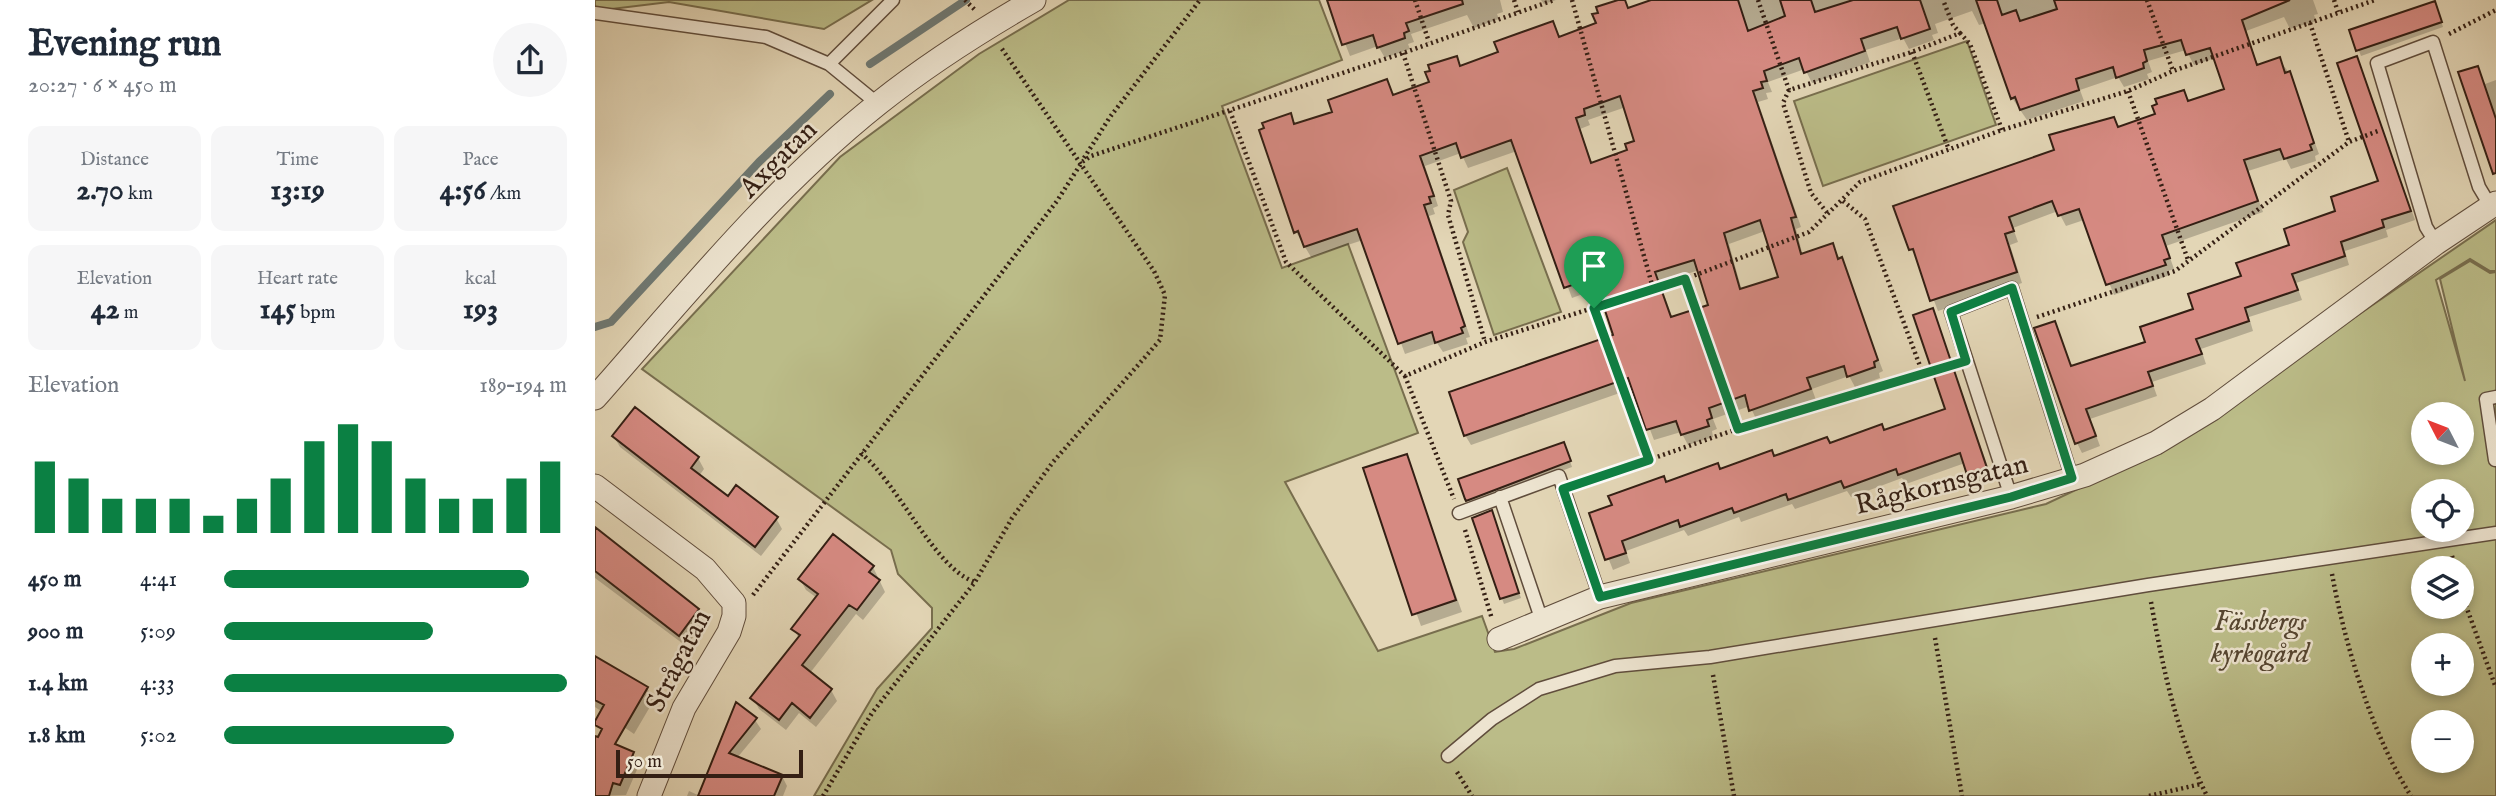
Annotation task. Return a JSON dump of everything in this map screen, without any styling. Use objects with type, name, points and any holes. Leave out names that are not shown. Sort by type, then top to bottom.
[{"type":"street","name":"Axgatan","points":[[595,398],[760,216],[878,104],[986,27],[1034,0]]},
{"type":"street","name":"Rågkornsgatan","points":[[1499,639],[1600,597],[2011,497],[2072,478],[2156,443],[2212,409],[2436,243],[2493,205]]},
{"type":"street","name":"Strågatan","points":[[595,486],[705,569],[734,603],[729,632],[684,708],[649,796]]},
{"type":"lane","points":[[829,64],[893,0]]},
{"type":"lane","points":[[595,12],[766,37],[829,64],[878,104]]},
{"type":"lane","points":[[2436,243],[2426,227],[2377,63],[2433,42],[2479,187],[2493,205]]},
{"type":"lane","points":[[2011,497],[1951,312],[2012,288],[2072,478]]},
{"type":"lane","points":[[2495,460],[2486,400],[2496,397]]},
{"type":"lane","points":[[1459,513],[1559,476],[1600,597]]},
{"type":"lane","points":[[1500,497],[1542,621]]},
{"type":"lane","points":[[1448,756],[1515,702],[1560,680],[1615,666],[1710,657],[2148,585],[2496,533]]},
{"type":"path","points":[[824,796],[871,713],[975,582],[1012,518],[1053,462],[1160,340],[1165,295],[1154,271],[1082,162],[965,0]]},
{"type":"path","points":[[734,603],[752,597],[760,587],[1057,201],[1110,117],[1200,0]]},
{"type":"path","points":[[1415,0],[1429,42]]},
{"type":"path","points":[[1514,0],[1518,12]]},
{"type":"path","points":[[1082,162],[1091,156],[1554,0]]},
{"type":"path","points":[[1572,0],[1654,288]]},
{"type":"path","points":[[1758,0],[1789,90],[1783,103],[1811,193],[1829,215]]},
{"type":"path","points":[[1943,0],[1953,25],[1970,44],[2002,130]]},
{"type":"path","points":[[2147,0],[2173,71]]},
{"type":"path","points":[[2334,0],[2338,12]]},
{"type":"path","points":[[1230,111],[1286,262],[1405,376],[1485,342],[1685,279],[1809,232],[1860,182],[2002,130],[2127,91],[2173,71],[2375,0]]},
{"type":"path","points":[[2433,42],[2496,10]]},
{"type":"path","points":[[2310,23],[2349,142]]},
{"type":"path","points":[[1789,90],[1912,52],[1960,33]]},
{"type":"path","points":[[1912,52],[1949,150]]},
{"type":"path","points":[[1403,53],[1451,201],[1448,215],[1485,342]]},
{"type":"path","points":[[2127,91],[2188,260]]},
{"type":"path","points":[[2023,322],[2175,271],[2349,142],[2395,124]]},
{"type":"path","points":[[1843,201],[1865,219],[1923,374]]},
{"type":"path","points":[[1685,279],[1738,429]]},
{"type":"path","points":[[1594,308],[1649,460]]},
{"type":"path","points":[[1563,489],[1738,429],[1966,361]]},
{"type":"path","points":[[861,453],[875,465],[899,494],[952,570],[975,582]]},
{"type":"path","points":[[2330,559],[2350,658],[2411,796]]},
{"type":"path","points":[[2148,585],[2171,699],[2207,796]]},
{"type":"path","points":[[2471,619],[2496,688]]},
{"type":"path","points":[[1931,620],[1962,796]]},
{"type":"path","points":[[1710,657],[1734,796]]},
{"type":"path","points":[[1448,756],[1472,796]]},
{"type":"path","points":[[2149,796],[2201,784]]},
{"type":"green space","points":[[595,0],[872,0],[824,29],[669,2],[595,11]]},
{"type":"green space","name":"Fässbergs kyrkogård","points":[[1069,0],[1319,0],[1342,60],[1222,106],[1282,268],[1348,244],[1418,433],[1285,482],[1378,651],[1482,616],[1495,652],[1514,649],[1631,603],[2046,504],[2165,448],[2496,220],[2496,271],[2490,271],[2470,259],[2436,280],[2465,381],[2440,279],[2470,261],[2490,273],[2496,272],[2496,796],[814,796],[877,689],[932,628],[932,608],[898,574],[891,550],[642,369],[840,157],[979,54]]},
{"type":"green space","points":[[1967,41],[1996,125],[1823,186],[1794,101]]},
{"type":"green space","points":[[1507,168],[1561,312],[1494,335],[1463,242],[1468,232],[1454,190]]},
{"type":"building","points":[[1327,0],[1462,0],[1463,4],[1406,23],[1409,31],[1404,33],[1405,38],[1377,48],[1373,35],[1342,45]]},
{"type":"building","points":[[1618,0],[1625,0],[1628,8],[1651,0],[1738,0],[1748,31],[1785,16],[1780,0],[1811,0],[1815,12],[1853,0],[1920,0],[1930,29],[1901,39],[1897,27],[1861,39],[1865,51],[1804,73],[1799,58],[1764,71],[1767,81],[1761,82],[1763,88],[1753,91],[1796,217],[1791,218],[1801,254],[1833,243],[1838,259],[1842,257],[1878,360],[1874,362],[1875,367],[1847,377],[1844,366],[1807,378],[1811,389],[1749,411],[1745,395],[1709,408],[1712,418],[1707,420],[1709,426],[1681,435],[1676,421],[1646,430],[1628,378],[1464,436],[1449,392],[1613,335],[1594,277],[1564,288],[1511,140],[1461,158],[1456,143],[1420,156],[1434,196],[1429,197],[1431,203],[1424,205],[1465,326],[1461,328],[1463,333],[1435,343],[1432,332],[1398,344],[1357,229],[1304,247],[1298,231],[1294,233],[1259,130],[1264,128],[1262,123],[1291,113],[1294,124],[1332,112],[1328,100],[1387,79],[1393,95],[1429,82],[1425,72],[1430,71],[1428,65],[1457,56],[1460,66],[1498,52],[1494,42],[1553,21],[1559,37],[1596,23],[1592,14],[1598,13],[1596,7]],"holes":[[[1620,96],[1634,141],[1625,144],[1627,150],[1591,163],[1576,118],[1585,115],[1584,109]],[[1760,220],[1778,277],[1740,289],[1724,233]],[[1694,260],[1708,305],[1671,317],[1655,272]]]},
{"type":"building","points":[[1976,0],[1997,0],[2002,15],[2016,10],[2020,21],[2057,9],[2054,0],[2290,0],[2242,20],[2257,65],[2280,57],[2285,73],[2290,71],[2314,143],[2310,145],[2312,150],[2284,159],[2280,149],[2244,160],[2258,201],[2162,235],[2170,258],[2164,260],[2166,265],[2106,285],[2079,209],[2058,216],[2052,201],[2009,217],[2014,231],[2005,234],[2017,272],[1930,301],[1913,249],[1909,250],[1893,206],[2054,150],[2049,135],[2114,117],[2118,127],[2155,114],[2152,106],[2157,104],[2155,99],[2184,90],[2188,101],[2224,89],[2210,48],[2186,55],[2181,40],[2144,50],[2147,61],[2143,63],[2144,68],[2116,78],[2113,67],[2076,79],[2079,90],[2020,110],[2015,97],[2011,99]]},
{"type":"building","points":[[2435,1],[2442,22],[2356,51],[2349,30]]},
{"type":"building","points":[[2357,56],[2411,211],[2382,220],[2384,227],[2341,242],[2345,256],[2292,274],[2298,290],[2245,308],[2249,321],[2196,339],[2202,354],[2148,372],[2153,386],[2086,409],[2096,436],[2075,444],[2034,328],[2055,321],[2071,366],[2145,342],[2140,327],[2193,309],[2188,294],[2241,276],[2236,263],[2289,245],[2284,229],[2335,211],[2331,197],[2378,181],[2337,63]]},
{"type":"building","points":[[2478,66],[2496,119],[2496,173],[2493,174],[2458,72]]},
{"type":"building","points":[[1933,308],[1988,471],[1968,478],[1960,453],[1898,475],[1896,469],[1844,488],[1841,481],[1788,500],[1786,494],[1734,513],[1732,508],[1680,527],[1678,520],[1622,541],[1626,553],[1605,560],[1589,513],[1612,505],[1608,496],[1664,476],[1666,482],[1718,463],[1720,469],[1772,450],[1774,456],[1827,437],[1830,443],[1882,424],[1884,430],[1945,409],[1913,315]]},
{"type":"building","points":[[635,407],[699,457],[691,468],[728,496],[736,485],[778,517],[755,547],[612,436]]},
{"type":"building","points":[[1564,442],[1571,461],[1466,501],[1458,479]]},
{"type":"building","points":[[1407,454],[1456,600],[1412,615],[1363,468]]},
{"type":"building","points":[[1492,510],[1519,593],[1500,599],[1472,518]]},
{"type":"building","points":[[595,527],[699,609],[679,636],[595,571]]},
{"type":"building","points":[[833,534],[874,566],[869,572],[880,580],[857,610],[849,605],[802,665],[832,689],[810,718],[792,703],[779,720],[750,698],[800,635],[791,629],[818,594],[798,579]]},
{"type":"building","points":[[595,656],[648,687],[615,744],[634,752],[620,785],[613,783],[609,796],[595,796],[595,736],[598,737],[602,729],[595,725],[595,721],[604,705],[595,700]]},
{"type":"building","points":[[736,702],[757,718],[729,753],[783,775],[774,796],[698,796]]},
{"type":"waterway","points":[[870,64],[966,0]]},
{"type":"waterway","points":[[595,327],[611,322],[759,162],[830,94]]},
{"type":"route","points":[[1685,279],[1738,429],[1966,361],[1951,312],[2012,288],[2072,478],[2011,497],[1600,597],[1563,489],[1649,460],[1594,308],[1685,279]]}]
